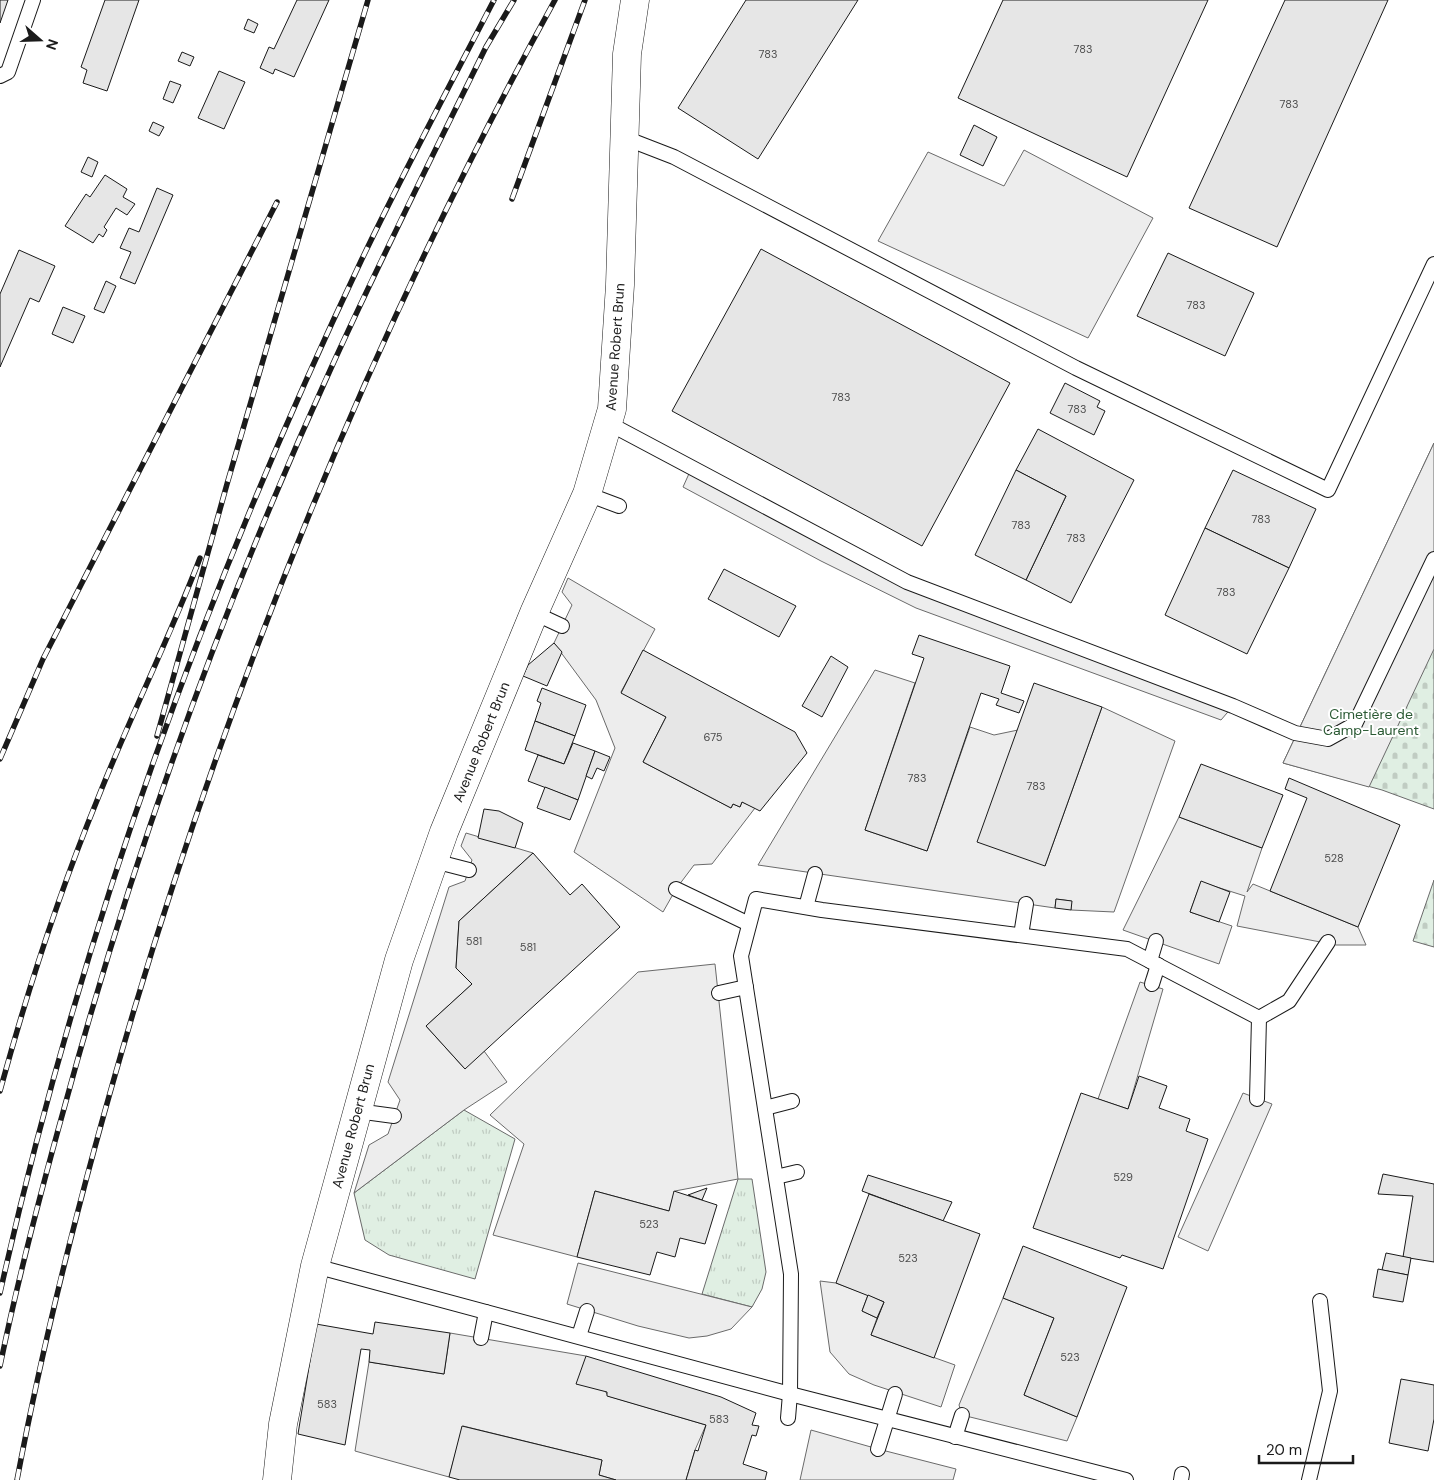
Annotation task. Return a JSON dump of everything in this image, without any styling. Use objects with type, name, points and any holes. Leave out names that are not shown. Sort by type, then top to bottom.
[{"type":"street","name":"Avenue Robert Brun","points":[[278,1480],[283,1424],[315,1266],[399,960],[434,861],[534,613],[586,494],[612,410],[617,356],[627,54],[635,0]]},
{"type":"lane","points":[[0,76],[8,72],[33,0]]},
{"type":"lane","points":[[625,138],[674,157],[1076,368],[1328,490],[1434,264]]},
{"type":"lane","points":[[608,423],[907,582],[1233,706],[1295,733],[1328,739],[1355,724],[1434,560]]},
{"type":"lane","points":[[586,494],[619,506]]},
{"type":"lane","points":[[534,613],[562,626]]},
{"type":"lane","points":[[434,861],[469,870]]},
{"type":"lane","points":[[806,907],[815,874]]},
{"type":"lane","points":[[676,889],[749,924]]},
{"type":"lane","points":[[788,1418],[792,1274],[741,956],[756,899],[1127,948],[1259,1018]]},
{"type":"lane","points":[[1021,935],[1026,904]]},
{"type":"lane","points":[[1152,984],[1156,941]]},
{"type":"lane","points":[[1259,1018],[1289,1001],[1328,942]]},
{"type":"lane","points":[[719,993],[746,987]]},
{"type":"lane","points":[[1257,1099],[1259,1018]]},
{"type":"lane","points":[[765,1108],[792,1101]]},
{"type":"lane","points":[[357,1111],[394,1116]]},
{"type":"lane","points":[[776,1177],[797,1172]]},
{"type":"lane","points":[[315,1266],[1107,1478],[1126,1480]]},
{"type":"lane","points":[[1309,1480],[1330,1391],[1320,1301]]},
{"type":"lane","points":[[579,1336],[587,1311]]},
{"type":"lane","points":[[480,1338],[486,1312]]},
{"type":"lane","points":[[878,1450],[895,1394]]},
{"type":"lane","points":[[955,1437],[962,1415]]},
{"type":"green space","name":"Cimetière de Camp-Laurent","points":[[1434,443],[1434,809],[1382,790],[1283,763]]},
{"type":"green space","points":[[1434,880],[1434,947],[1413,941]]},
{"type":"green space","points":[[464,1110],[515,1139],[475,1279],[389,1255],[365,1240],[354,1193]]},
{"type":"green space","points":[[738,1179],[752,1179],[766,1272],[762,1289],[752,1307],[702,1294]]},
{"type":"shaded area","points":[[1024,150],[1153,218],[1088,338],[878,241],[928,152],[1004,186]]},
{"type":"shaded area","name":"Cimetière de Camp-Laurent","points":[[1434,443],[1434,649],[1369,787],[1283,763]]},
{"type":"shaded area","points":[[692,467],[907,582],[1233,706],[1221,720],[916,608],[821,561],[683,487]]},
{"type":"shaded area","points":[[568,578],[655,629],[621,692],[666,717],[643,762],[731,808],[733,804],[740,807],[742,802],[755,808],[712,864],[694,865],[676,889],[663,912],[574,852],[615,748],[596,700],[554,643],[572,605],[562,592]]},
{"type":"shaded area","points":[[875,670],[915,683],[865,830],[927,851],[970,727],[994,735],[1018,730],[1045,866],[1102,707],[1175,741],[1114,912],[1071,910],[1071,901],[1056,899],[1055,908],[758,865]]},
{"type":"shaded area","points":[[1179,817],[1262,848],[1247,892],[1253,884],[1358,927],[1366,945],[1336,945],[1237,926],[1245,896],[1201,882],[1190,912],[1232,926],[1219,964],[1123,930]]},
{"type":"shaded area","points":[[466,833],[533,853],[459,921],[456,968],[472,984],[426,1026],[464,1068],[484,1051],[507,1082],[464,1110],[354,1193],[369,1145],[388,1134],[400,1100],[388,1082],[449,887],[465,881],[472,860],[461,846]]},
{"type":"shaded area","points":[[715,964],[738,1179],[675,1191],[669,1211],[595,1191],[577,1257],[493,1235],[524,1144],[490,1115],[638,972]]},
{"type":"shaded area","points":[[1140,982],[1163,989],[1128,1109],[1098,1099]]},
{"type":"shaded area","points":[[1243,1093],[1272,1104],[1208,1251],[1178,1237]]},
{"type":"shaded area","points":[[578,1263],[752,1307],[731,1329],[707,1336],[689,1338],[638,1326],[567,1304]]},
{"type":"shaded area","points":[[820,1281],[836,1283],[868,1295],[862,1311],[877,1318],[871,1335],[955,1365],[941,1407],[874,1385],[849,1374],[830,1352]]},
{"type":"shaded area","points":[[1003,1298],[1054,1318],[1024,1395],[1077,1417],[1067,1441],[962,1415],[959,1405]]},
{"type":"shaded area","points":[[450,1333],[586,1356],[608,1396],[706,1425],[695,1450],[686,1480],[616,1480],[599,1475],[602,1460],[463,1426],[449,1477],[355,1451],[369,1362],[444,1374]]},
{"type":"shaded area","points":[[811,1430],[956,1469],[953,1480],[800,1480]]},
{"type":"building","points":[[0,0],[8,0],[0,23]]},
{"type":"building","points":[[105,0],[139,0],[107,91],[83,83],[87,70],[81,67]]},
{"type":"building","points":[[297,0],[329,0],[294,77],[275,69],[273,74],[260,68],[269,47],[274,49]]},
{"type":"building","points":[[746,0],[858,0],[758,159],[678,108]]},
{"type":"building","points":[[1003,0],[1208,0],[1127,177],[958,98]]},
{"type":"building","points":[[1285,0],[1388,0],[1277,247],[1189,208]]},
{"type":"building","points":[[248,19],[258,24],[254,33],[244,29]]},
{"type":"building","points":[[182,52],[194,57],[190,66],[178,61]]},
{"type":"building","points":[[219,71],[245,82],[224,129],[198,118]]},
{"type":"building","points":[[170,81],[181,85],[173,103],[163,99]]},
{"type":"building","points":[[153,122],[164,127],[159,136],[149,131]]},
{"type":"building","points":[[974,125],[997,137],[983,166],[960,155]]},
{"type":"building","points":[[88,157],[98,162],[92,177],[81,172]]},
{"type":"building","points":[[105,175],[127,189],[123,197],[135,204],[127,215],[116,208],[104,227],[107,230],[103,237],[99,234],[93,243],[65,226],[86,194],[90,197]]},
{"type":"building","points":[[157,188],[173,195],[135,284],[120,278],[131,252],[120,248],[129,228],[139,232]]},
{"type":"building","points":[[761,249],[1010,383],[922,546],[672,411]]},
{"type":"building","points":[[19,250],[55,266],[39,302],[30,298],[0,367],[0,294]]},
{"type":"building","points":[[1168,253],[1254,293],[1225,356],[1137,316]]},
{"type":"building","points":[[106,281],[116,286],[104,313],[94,309]]},
{"type":"building","points":[[63,307],[85,316],[73,343],[52,334]]},
{"type":"building","points":[[1065,383],[1100,401],[1097,407],[1105,411],[1094,435],[1050,413]]},
{"type":"building","points":[[1038,429],[1134,480],[1071,603],[1026,580],[1066,496],[1016,470]]},
{"type":"building","points":[[1016,470],[1066,496],[1026,580],[975,555]]},
{"type":"building","points":[[1233,470],[1316,509],[1289,568],[1205,528]]},
{"type":"building","points":[[1205,528],[1289,568],[1247,654],[1165,615]]},
{"type":"building","points":[[724,569],[796,606],[779,637],[708,599]]},
{"type":"building","points":[[919,635],[1010,666],[1001,693],[1024,701],[1019,713],[996,705],[999,699],[981,693],[927,851],[865,830],[924,658],[912,654]]},
{"type":"building","points":[[554,643],[562,652],[547,686],[523,676],[528,665]]},
{"type":"building","points":[[643,650],[795,732],[807,753],[760,811],[742,802],[740,807],[733,804],[731,808],[643,762],[666,717],[621,693]]},
{"type":"building","points":[[831,656],[848,667],[822,717],[802,706]]},
{"type":"building","points":[[1034,683],[1102,707],[1045,866],[977,842]]},
{"type":"building","points":[[542,688],[586,705],[575,736],[535,721],[541,703],[537,701]]},
{"type":"building","points":[[535,721],[575,736],[564,764],[525,750]]},
{"type":"building","points":[[573,743],[595,751],[578,800],[528,781],[538,755],[564,764]]},
{"type":"building","points":[[595,751],[610,757],[604,771],[597,768],[592,779],[586,776]]},
{"type":"building","points":[[1201,764],[1283,795],[1262,848],[1179,817]]},
{"type":"building","points":[[1289,778],[1400,825],[1358,927],[1270,891],[1307,798],[1285,789]]},
{"type":"building","points":[[545,787],[578,800],[570,820],[537,808]]},
{"type":"building","points":[[484,809],[499,811],[523,823],[515,848],[478,838]]},
{"type":"building","points":[[533,853],[570,895],[582,884],[620,927],[465,1069],[426,1026],[472,984],[456,968],[459,921]]},
{"type":"building","points":[[1201,881],[1230,892],[1219,922],[1190,912]]},
{"type":"building","points":[[1056,899],[1072,901],[1071,910],[1055,908]]},
{"type":"building","points":[[1139,1076],[1167,1086],[1159,1108],[1190,1119],[1186,1131],[1208,1139],[1163,1269],[1122,1255],[1120,1258],[1033,1228],[1081,1093],[1128,1109]]},
{"type":"building","points":[[1383,1174],[1434,1184],[1434,1262],[1403,1257],[1413,1196],[1378,1194]]},
{"type":"building","points":[[868,1175],[952,1202],[943,1221],[862,1191]]},
{"type":"building","points":[[707,1188],[702,1200],[688,1195]]},
{"type":"building","points":[[595,1191],[669,1211],[674,1191],[717,1205],[705,1244],[680,1238],[675,1257],[657,1252],[650,1275],[577,1257]]},
{"type":"building","points":[[869,1194],[980,1234],[934,1358],[871,1335],[884,1302],[836,1283]]},
{"type":"building","points":[[1023,1246],[1127,1287],[1077,1417],[1024,1395],[1054,1318],[1003,1298]]},
{"type":"building","points":[[1386,1253],[1411,1258],[1408,1275],[1382,1270]]},
{"type":"building","points":[[1378,1269],[1408,1275],[1403,1302],[1373,1297]]},
{"type":"building","points":[[868,1295],[884,1302],[877,1318],[862,1311]]},
{"type":"building","points":[[375,1322],[450,1333],[444,1374],[369,1362],[370,1350],[361,1349],[345,1445],[298,1434],[316,1324],[373,1334]]},
{"type":"building","points":[[586,1356],[721,1397],[756,1413],[752,1425],[759,1426],[756,1436],[752,1435],[743,1464],[767,1472],[765,1480],[686,1480],[695,1450],[698,1451],[706,1425],[607,1396],[607,1392],[576,1384]]},
{"type":"building","points":[[1401,1379],[1434,1385],[1434,1419],[1428,1451],[1389,1443]]},
{"type":"building","points":[[462,1426],[602,1460],[599,1475],[616,1480],[460,1480],[449,1477]]},
{"type":"railway","points":[[157,736],[227,484],[368,0]]},
{"type":"railway","points":[[0,1293],[32,1160],[68,1028],[108,897],[152,767],[199,639],[250,511],[304,385],[361,261],[494,0]]},
{"type":"railway","points":[[0,1366],[14,1300],[39,1202],[120,916],[151,823],[218,638],[292,456],[351,326],[486,47],[514,0]]},
{"type":"railway","points":[[17,1480],[41,1361],[101,1126],[134,1010],[175,879],[219,750],[267,621],[318,494],[372,368],[430,244],[491,121],[555,0]]},
{"type":"railway","points":[[512,199],[585,0]]},
{"type":"railway","points":[[0,759],[43,659],[277,202]]},
{"type":"railway","points":[[0,1091],[21,1017],[70,870],[110,768],[200,558]]}]
